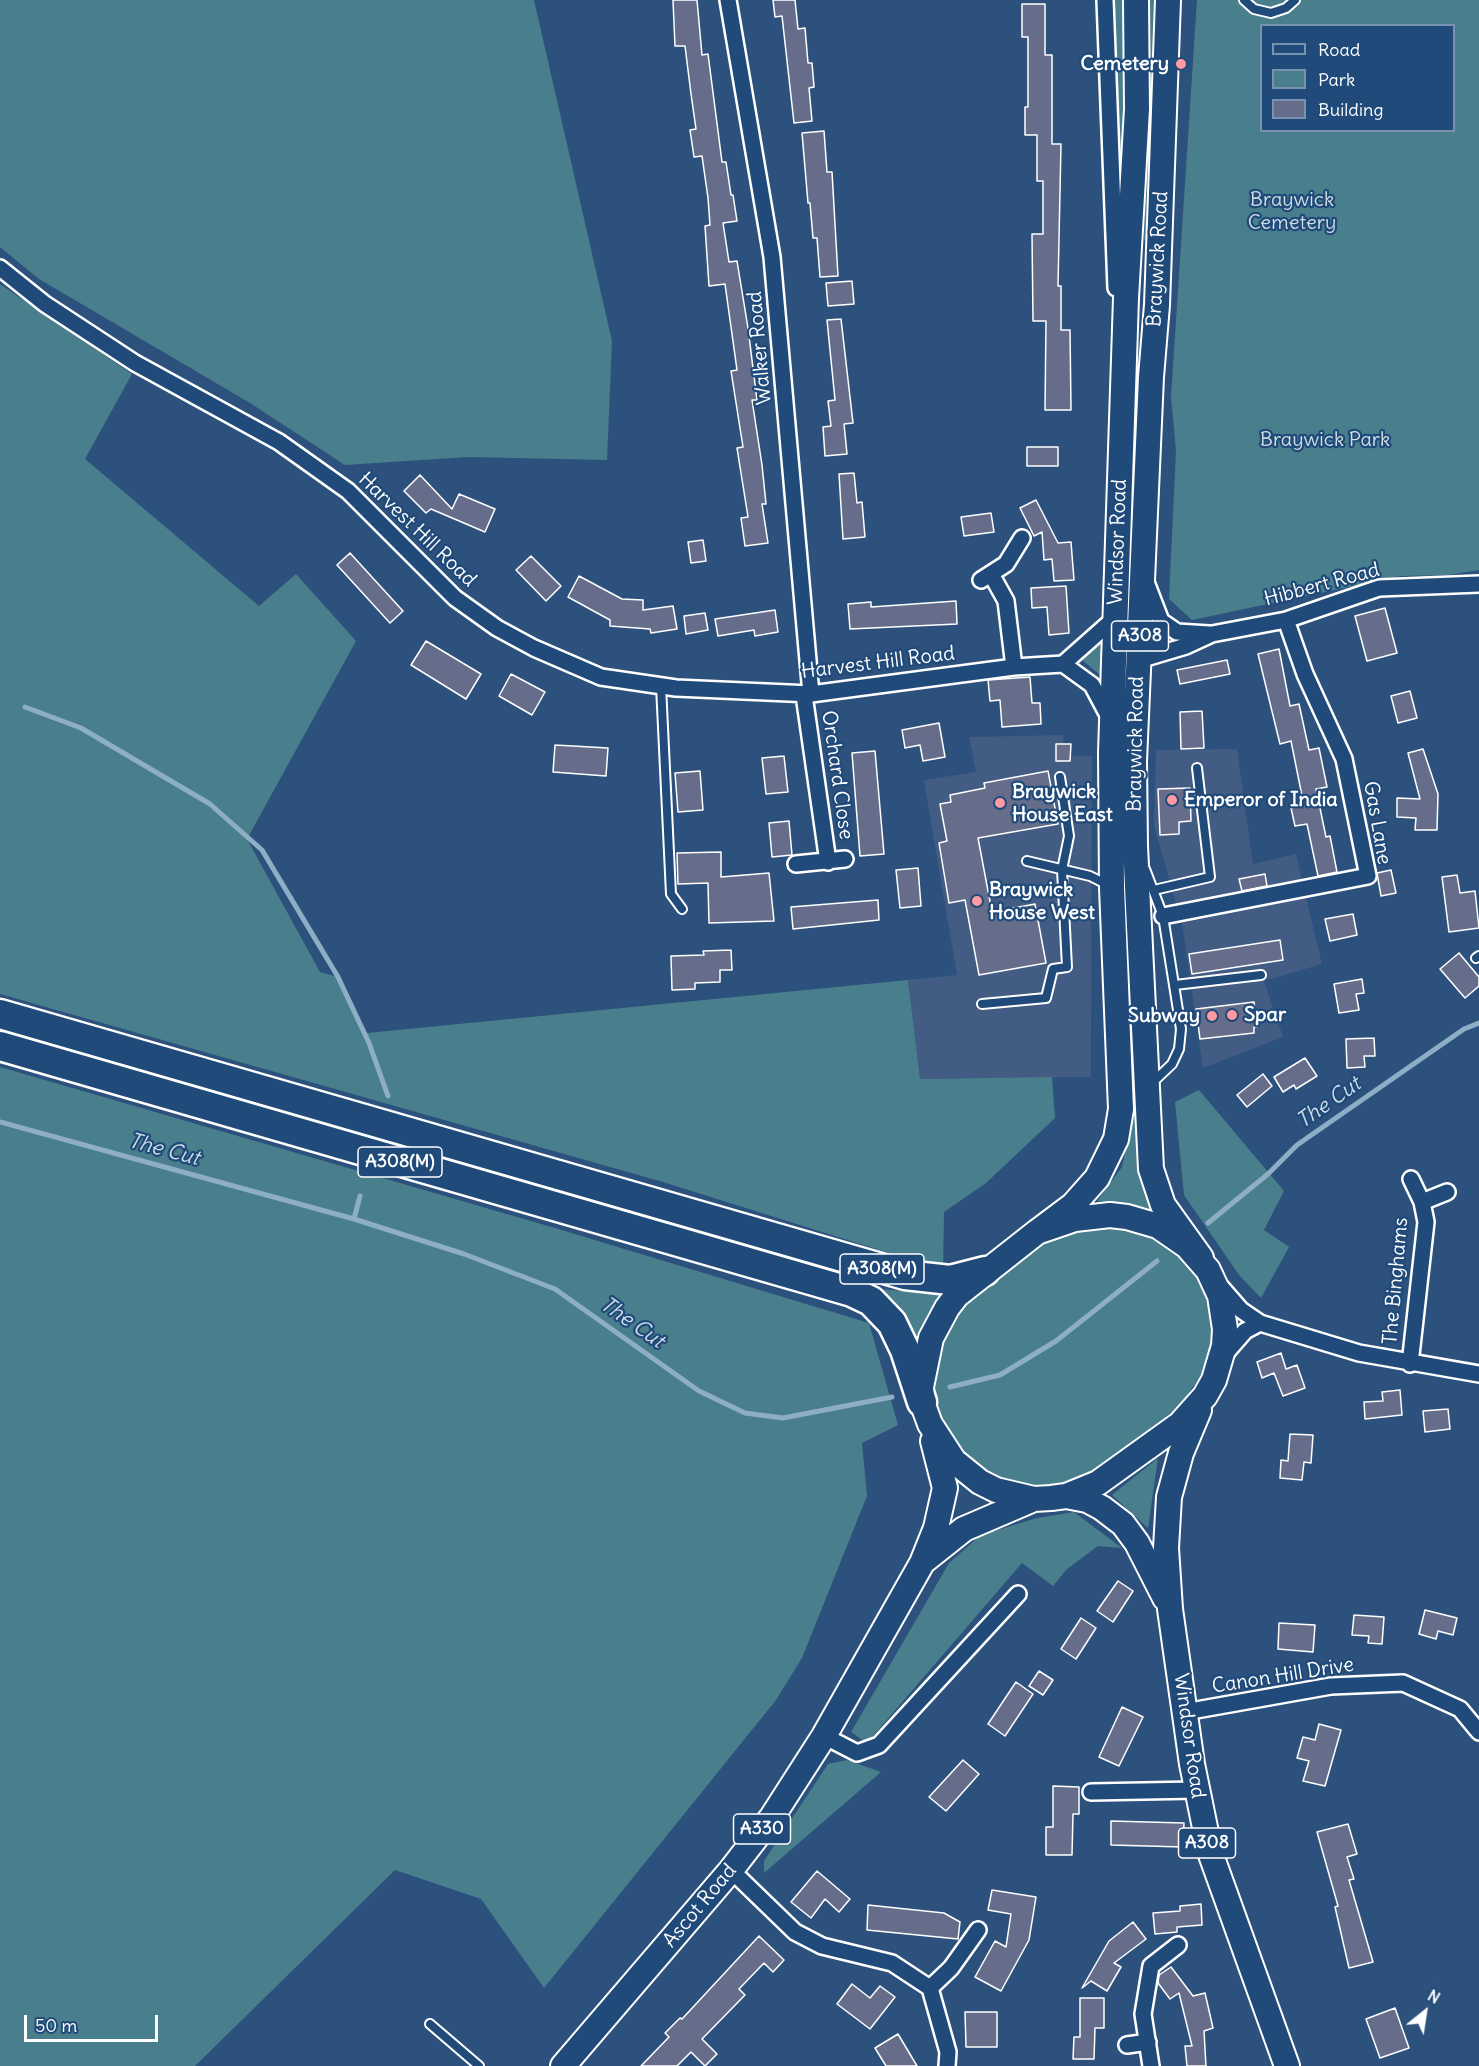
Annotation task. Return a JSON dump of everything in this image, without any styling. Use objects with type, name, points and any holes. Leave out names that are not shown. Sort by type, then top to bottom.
[{"type":"highway","name":"A308(M)","points":[[0,1014],[905,1275],[950,1280],[985,1271]]},
{"type":"highway","name":"A308(M)","points":[[0,1046],[852,1292],[871,1301],[892,1323],[905,1350],[923,1406]]},
{"type":"main road","name":"Windsor Road","points":[[923,1406],[923,1371],[938,1323],[957,1295],[1073,1204],[1097,1178],[1110,1154],[1119,1124],[1122,1091],[1112,888],[1112,722],[1122,406],[1137,110],[1136,0]]},
{"type":"main road","name":"Braywick Road","points":[[1168,0],[1157,305],[1151,376],[1139,660],[1134,846],[1145,1093],[1153,1180],[1169,1216],[1204,1264],[1223,1311],[1225,1329],[1220,1363]]},
{"type":"main road","points":[[1037,1232],[1075,1220],[1110,1215],[1127,1216],[1158,1226],[1204,1264]]},
{"type":"main road","name":"Windsor Road","points":[[1220,1363],[1181,1453],[1169,1497],[1166,1548],[1170,1609],[1196,1790],[1216,1875],[1287,2066]]},
{"type":"main road","points":[[923,1406],[940,1443],[967,1473],[996,1490],[1034,1499],[1066,1496],[1112,1474],[1180,1424],[1205,1396]]},
{"type":"main road","name":"Ascot Road","points":[[563,2066],[731,1870],[772,1817],[824,1736],[922,1563],[939,1517],[945,1488],[923,1406]]},
{"type":"main road","name":"Windsor Road","points":[[1066,1496],[1094,1504],[1122,1524],[1137,1543],[1170,1609]]},
{"type":"main road","name":"Ascot Road","points":[[922,1563],[964,1529],[1034,1499]]},
{"type":"street","name":"Walker Road","points":[[728,0],[772,256],[808,694]]},
{"type":"street","name":"Braywick Road","points":[[1105,0],[1122,406]]},
{"type":"street","name":"Harvest Hill Road","points":[[0,268],[45,304],[135,363],[269,436],[348,491],[455,598],[497,628],[534,648],[601,676],[661,686],[808,694],[1014,667],[1063,664]]},
{"type":"street","points":[[1014,667],[1006,601],[986,577],[1006,564],[1022,538]]},
{"type":"street","name":"Hibbert Road","points":[[1143,574],[1161,621],[1177,632],[1212,634],[1286,620],[1379,588],[1479,584]]},
{"type":"street","points":[[1112,722],[1092,685],[1063,664],[1116,617]]},
{"type":"street","name":"Gas Lane","points":[[1163,916],[1368,876],[1344,759],[1305,674],[1286,620]]},
{"type":"street","name":"Hibbert Road","points":[[1139,660],[1186,646],[1212,634]]},
{"type":"street","name":"Orchard Close","points":[[808,694],[828,861]]},
{"type":"street","name":"Orchard Close","points":[[796,864],[845,860]]},
{"type":"street","name":"The Binghams","points":[[1410,1364],[1426,1222],[1422,1202],[1411,1179]]},
{"type":"street","name":"The Binghams","points":[[1422,1202],[1447,1192]]},
{"type":"street","name":"The Binghams","points":[[1204,1264],[1234,1302],[1260,1323],[1341,1348],[1410,1364],[1479,1374]]},
{"type":"street","points":[[1220,1363],[1237,1338],[1260,1323]]},
{"type":"street","points":[[824,1736],[857,1753],[879,1746],[1018,1594]]},
{"type":"street","name":"Canon Hill Drive","points":[[1185,1712],[1331,1686],[1403,1683],[1460,1709],[1479,1731]]},
{"type":"street","points":[[1091,1792],[1196,1790]]},
{"type":"street","points":[[731,1870],[795,1932],[822,1946],[892,1963],[930,1988],[948,2052],[948,2066]]},
{"type":"street","points":[[930,1988],[951,1968],[978,1930]]},
{"type":"street","points":[[1151,2066],[1143,2014],[1151,1966],[1178,1945]]},
{"type":"street","points":[[1127,2045],[1148,2042]]},
{"type":"lane","points":[[1244,0],[1254,9],[1271,13],[1286,8],[1295,0]]},
{"type":"lane","points":[[661,686],[671,894],[681,909]]},
{"type":"lane","points":[[1154,890],[1210,877],[1197,768]]},
{"type":"lane","points":[[982,1004],[1046,998],[1053,969],[1067,967],[1062,870],[1069,836],[1060,777]]},
{"type":"lane","points":[[1134,846],[1163,916],[1181,1029],[1179,1049],[1172,1064],[1145,1093]]},
{"type":"lane","points":[[1027,861],[1090,876],[1112,888]]},
{"type":"lane","points":[[1175,985],[1261,975]]},
{"type":"lane","points":[[430,2024],[479,2066]]},
{"type":"shaded area","points":[[1063,735],[1065,756],[1092,756],[1091,1077],[920,1079],[908,980],[957,975],[924,780],[976,772],[969,737]]},
{"type":"shaded area","points":[[1237,749],[1253,864],[1296,854],[1303,885],[1178,910],[1154,826],[1156,750]]},
{"type":"shaded area","points":[[1306,898],[1322,964],[1264,981],[1283,1037],[1203,1068],[1182,923]]},
{"type":"green space","points":[[0,0],[534,0],[612,341],[607,460],[468,457],[345,465],[250,403],[39,279],[0,247]]},
{"type":"green space","points":[[1111,0],[1123,0],[1126,235],[1121,235]]},
{"type":"green space","points":[[1150,0],[1159,0],[1148,240],[1144,240]]},
{"type":"green space","points":[[1197,0],[1479,0],[1479,570],[1448,575],[1401,576],[1192,620],[1169,599],[1176,450],[1171,397]]},
{"type":"green space","points":[[0,284],[132,374],[85,459],[259,606],[296,574],[356,641],[247,839],[320,972],[338,977],[367,1033],[908,980],[920,1079],[1052,1077],[1055,1118],[986,1183],[944,1212],[943,1270],[663,1182],[0,994]]},
{"type":"green space","points":[[1105,640],[1105,679],[1081,659]]},
{"type":"green space","points":[[0,1067],[555,1228],[869,1323],[898,1425],[862,1443],[867,1496],[802,1658],[776,1700],[544,1988],[481,1899],[395,1870],[195,2066],[0,2066]]},
{"type":"green space","points":[[1199,1090],[1284,1191],[1264,1230],[1289,1247],[1261,1298],[1239,1275],[1184,1195],[1175,1102]]},
{"type":"green space","points":[[1136,1100],[1143,1184],[1154,1209],[1097,1201],[1122,1167]]},
{"type":"green space","points":[[1110,1224],[1152,1236],[1174,1251],[1193,1271],[1205,1295],[1212,1322],[1211,1348],[1202,1374],[1179,1407],[1089,1474],[1051,1486],[1026,1485],[1000,1479],[966,1455],[941,1419],[932,1375],[938,1347],[959,1309],[1038,1247],[1059,1234]]},
{"type":"green space","points":[[880,1289],[940,1294],[914,1340],[902,1311]]},
{"type":"green space","points":[[1158,1458],[1148,1528],[1112,1495]]},
{"type":"green space","points":[[1074,1512],[1122,1548],[1098,1546],[1067,1569],[1053,1586],[1022,1563],[867,1743],[851,1732],[949,1563],[981,1535],[1037,1518]]},
{"type":"green space","points":[[847,1760],[881,1772],[764,1873],[764,1861],[828,1764]]},
{"type":"building","points":[[673,0],[697,0],[702,55],[708,54],[722,162],[726,162],[731,195],[733,195],[737,221],[723,223],[729,262],[737,261],[748,328],[757,400],[752,400],[762,465],[766,504],[762,504],[768,543],[745,546],[741,518],[748,517],[737,448],[743,447],[731,371],[737,370],[725,284],[709,286],[705,226],[710,225],[708,198],[702,156],[694,157],[690,130],[696,129],[685,46],[675,46]]},
{"type":"building","points":[[773,0],[795,0],[798,29],[805,28],[808,63],[812,63],[814,87],[809,88],[812,121],[794,123],[782,16],[775,17]]},
{"type":"building","points":[[1022,4],[1045,4],[1045,55],[1052,55],[1052,144],[1061,144],[1058,286],[1061,286],[1061,330],[1070,330],[1071,410],[1045,410],[1046,321],[1033,321],[1032,234],[1043,234],[1043,181],[1037,181],[1037,135],[1025,135],[1025,107],[1028,107],[1028,37],[1022,37]]},
{"type":"building","points":[[824,131],[827,172],[832,172],[838,276],[820,277],[817,238],[813,238],[810,203],[808,203],[802,133]]},
{"type":"building","points":[[852,281],[854,304],[828,306],[826,283]]},
{"type":"building","points":[[841,319],[853,423],[844,424],[847,454],[825,456],[823,427],[831,426],[828,401],[835,400],[827,320]]},
{"type":"building","points":[[1027,447],[1058,447],[1058,466],[1027,466]]},
{"type":"building","points":[[854,473],[857,503],[862,502],[865,537],[843,539],[839,474]]},
{"type":"building","points":[[420,475],[452,509],[459,494],[495,509],[485,532],[431,509],[426,513],[404,491]]},
{"type":"building","points":[[1036,500],[1058,543],[1071,542],[1074,580],[1054,581],[1052,559],[1044,560],[1042,532],[1034,536],[1020,508]]},
{"type":"building","points":[[991,513],[994,532],[964,536],[961,517]]},
{"type":"building","points":[[703,540],[706,561],[691,563],[688,542]]},
{"type":"building","points":[[350,553],[403,611],[390,623],[337,565]]},
{"type":"building","points":[[531,556],[561,586],[546,601],[516,570]]},
{"type":"building","points":[[579,576],[622,599],[643,600],[643,610],[673,606],[677,629],[651,633],[650,629],[610,626],[610,620],[568,597]]},
{"type":"building","points":[[1066,586],[1069,633],[1049,635],[1047,607],[1032,608],[1031,588]]},
{"type":"building","points":[[956,601],[957,624],[850,629],[848,604],[871,602],[871,607]]},
{"type":"building","points":[[1385,608],[1397,653],[1367,661],[1355,616]]},
{"type":"building","points":[[775,610],[778,632],[755,636],[754,630],[718,636],[715,619]]},
{"type":"building","points":[[705,613],[708,630],[686,634],[684,616]]},
{"type":"building","points":[[426,641],[481,674],[466,699],[411,665]]},
{"type":"building","points":[[1279,649],[1290,706],[1299,704],[1309,750],[1319,748],[1327,787],[1316,789],[1326,837],[1330,836],[1337,872],[1318,876],[1307,824],[1295,826],[1291,808],[1297,807],[1294,797],[1302,796],[1291,741],[1280,744],[1258,654]]},
{"type":"building","points":[[1227,660],[1230,674],[1180,684],[1177,670]]},
{"type":"building","points":[[511,674],[545,692],[532,715],[499,696]]},
{"type":"building","points":[[1030,677],[1032,703],[1040,703],[1041,724],[1002,727],[1000,700],[990,701],[988,680]]},
{"type":"building","points":[[1410,691],[1417,718],[1398,723],[1391,696]]},
{"type":"building","points":[[1202,711],[1204,748],[1181,749],[1180,712]]},
{"type":"building","points":[[939,723],[945,757],[923,761],[920,745],[905,748],[902,730]]},
{"type":"building","points":[[1056,744],[1071,744],[1070,761],[1056,761]]},
{"type":"building","points":[[555,745],[608,748],[606,776],[553,772]]},
{"type":"building","points":[[1423,749],[1438,794],[1437,830],[1415,830],[1416,818],[1397,817],[1397,798],[1420,799],[1408,753]]},
{"type":"building","points":[[875,751],[884,854],[860,856],[852,753]]},
{"type":"building","points":[[784,756],[788,792],[766,794],[762,758]]},
{"type":"building","points":[[700,771],[703,810],[678,812],[675,773]]},
{"type":"building","points":[[1048,771],[1058,824],[978,838],[992,912],[1035,904],[1046,963],[979,975],[965,900],[949,903],[939,843],[947,841],[940,804],[951,802],[950,795],[985,788],[984,783]]},
{"type":"building","points":[[1190,788],[1191,821],[1179,822],[1179,834],[1160,835],[1158,789]]},
{"type":"building","points":[[789,821],[792,855],[772,857],[769,823]]},
{"type":"building","points":[[721,852],[721,877],[769,873],[774,921],[709,923],[708,883],[678,884],[677,853]]},
{"type":"building","points":[[918,868],[921,906],[900,908],[896,870]]},
{"type":"building","points":[[1391,870],[1396,893],[1381,896],[1377,873]]},
{"type":"building","points":[[1265,874],[1267,886],[1242,891],[1239,879]]},
{"type":"building","points":[[1457,875],[1460,893],[1475,891],[1479,928],[1449,932],[1442,877]]},
{"type":"building","points":[[878,900],[879,920],[793,929],[791,907]]},
{"type":"building","points":[[1353,914],[1357,935],[1330,941],[1325,919]]},
{"type":"building","points":[[1280,940],[1283,960],[1192,974],[1189,954]]},
{"type":"building","points":[[731,950],[732,970],[720,970],[720,982],[695,983],[695,989],[672,990],[671,956],[704,955],[703,951]]},
{"type":"building","points":[[1459,953],[1479,977],[1479,986],[1465,998],[1440,969]]},
{"type":"building","points":[[1362,979],[1364,993],[1356,994],[1359,1010],[1339,1013],[1334,984]]},
{"type":"building","points":[[1254,1002],[1257,1027],[1254,1027],[1254,1033],[1200,1039],[1196,1009]]},
{"type":"building","points":[[1374,1038],[1375,1056],[1364,1056],[1365,1067],[1347,1068],[1346,1039]]},
{"type":"building","points":[[1305,1058],[1317,1076],[1296,1089],[1294,1085],[1283,1092],[1274,1077]]},
{"type":"building","points":[[1263,1074],[1272,1086],[1247,1107],[1237,1095]]},
{"type":"building","points":[[1281,1353],[1286,1369],[1297,1365],[1305,1388],[1283,1396],[1274,1373],[1262,1378],[1257,1362]]},
{"type":"building","points":[[1400,1390],[1402,1415],[1365,1419],[1364,1402],[1383,1401],[1382,1392]]},
{"type":"building","points":[[1448,1409],[1450,1429],[1425,1432],[1423,1411]]},
{"type":"building","points":[[1290,1434],[1313,1435],[1311,1463],[1304,1462],[1302,1480],[1280,1478],[1281,1460],[1288,1461]]},
{"type":"building","points":[[1118,1581],[1133,1591],[1113,1622],[1097,1611]]},
{"type":"building","points":[[1425,1610],[1457,1618],[1453,1635],[1438,1631],[1436,1639],[1419,1634]]},
{"type":"building","points":[[1354,1615],[1384,1617],[1382,1644],[1368,1643],[1369,1636],[1352,1635]]},
{"type":"building","points":[[1081,1618],[1096,1628],[1076,1659],[1061,1649]]},
{"type":"building","points":[[1279,1623],[1315,1625],[1313,1652],[1278,1649]]},
{"type":"building","points":[[1039,1671],[1053,1680],[1043,1695],[1029,1686]]},
{"type":"building","points":[[1016,1682],[1033,1694],[1005,1736],[988,1724]]},
{"type":"building","points":[[1122,1707],[1143,1717],[1119,1766],[1099,1757]]},
{"type":"building","points":[[1319,1724],[1341,1730],[1325,1786],[1303,1781],[1309,1761],[1297,1758],[1303,1737],[1315,1740]]},
{"type":"building","points":[[963,1760],[979,1774],[946,1811],[929,1797]]},
{"type":"building","points":[[1053,1786],[1079,1787],[1079,1814],[1073,1814],[1072,1855],[1046,1855],[1046,1827],[1053,1827]]},
{"type":"building","points":[[1111,1821],[1184,1823],[1183,1847],[1111,1845]]},
{"type":"building","points":[[1348,1824],[1357,1854],[1347,1857],[1354,1879],[1349,1880],[1373,1962],[1349,1968],[1335,1907],[1338,1906],[1317,1832]]},
{"type":"building","points":[[817,1871],[850,1899],[839,1912],[825,1899],[811,1918],[791,1902]]},
{"type":"building","points":[[992,1890],[1036,1897],[1029,1940],[1001,1991],[975,1977],[995,1941],[1006,1947],[1011,1914],[988,1910]]},
{"type":"building","points":[[1201,1904],[1202,1925],[1177,1927],[1177,1932],[1155,1934],[1153,1913],[1180,1911],[1180,1906]]},
{"type":"building","points":[[868,1905],[944,1913],[960,1922],[958,1939],[867,1930]]},
{"type":"building","points":[[1133,1922],[1146,1939],[1114,1963],[1121,1967],[1107,1991],[1091,1981],[1082,1988],[1109,1941]]},
{"type":"building","points":[[759,1936],[784,1960],[773,1972],[764,1963],[739,1989],[745,1995],[702,2039],[717,2054],[705,2066],[691,2052],[677,2066],[641,2066],[669,2037],[665,2033],[680,2018],[682,2019]]},
{"type":"building","points":[[1171,1967],[1193,1996],[1205,1993],[1213,2028],[1204,2031],[1206,2066],[1187,2066],[1185,2046],[1192,2046],[1179,1993],[1170,1999],[1158,1983],[1159,1975]]},
{"type":"building","points":[[852,1984],[870,1998],[880,1986],[895,1997],[870,2029],[837,2004]]},
{"type":"building","points":[[1080,1998],[1104,1998],[1104,2028],[1095,2028],[1094,2059],[1073,2059],[1074,2037],[1080,2037]]},
{"type":"building","points":[[1395,2008],[1409,2048],[1380,2058],[1366,2019]]},
{"type":"building","points":[[965,2012],[997,2012],[997,2047],[966,2047]]},
{"type":"building","points":[[898,2034],[917,2066],[886,2066],[875,2048]]},
{"type":"waterway","points":[[25,707],[81,728],[210,804],[262,850],[338,977],[369,1043],[388,1096]]},
{"type":"waterway","name":"The Cut","points":[[1208,1223],[1268,1174],[1297,1145],[1464,1029],[1479,1023]]},
{"type":"waterway","name":"The Cut","points":[[0,1122],[354,1219],[464,1254],[555,1289],[699,1391],[745,1413],[783,1418],[892,1397]]},
{"type":"waterway","name":"The Cut","points":[[354,1219],[360,1196]]},
{"type":"waterway","name":"The Cut","points":[[950,1387],[1000,1375],[1056,1341],[1157,1261]]},
{"type":"place","name":"Cemetery","points":[[1181,64]]},
{"type":"place","name":"Emperor of India","points":[[1172,800]]},
{"type":"place","name":"Braywick House East","points":[[1000,803]]},
{"type":"place","name":"Braywick House West","points":[[977,901]]},
{"type":"place","name":"Spar","points":[[1232,1015]]},
{"type":"place","name":"Subway","points":[[1212,1016]]},
{"type":"park label","name":"Braywick Cemetery","points":[[1292,212]]},
{"type":"park label","name":"Braywick Park","points":[[1325,440]]}]
